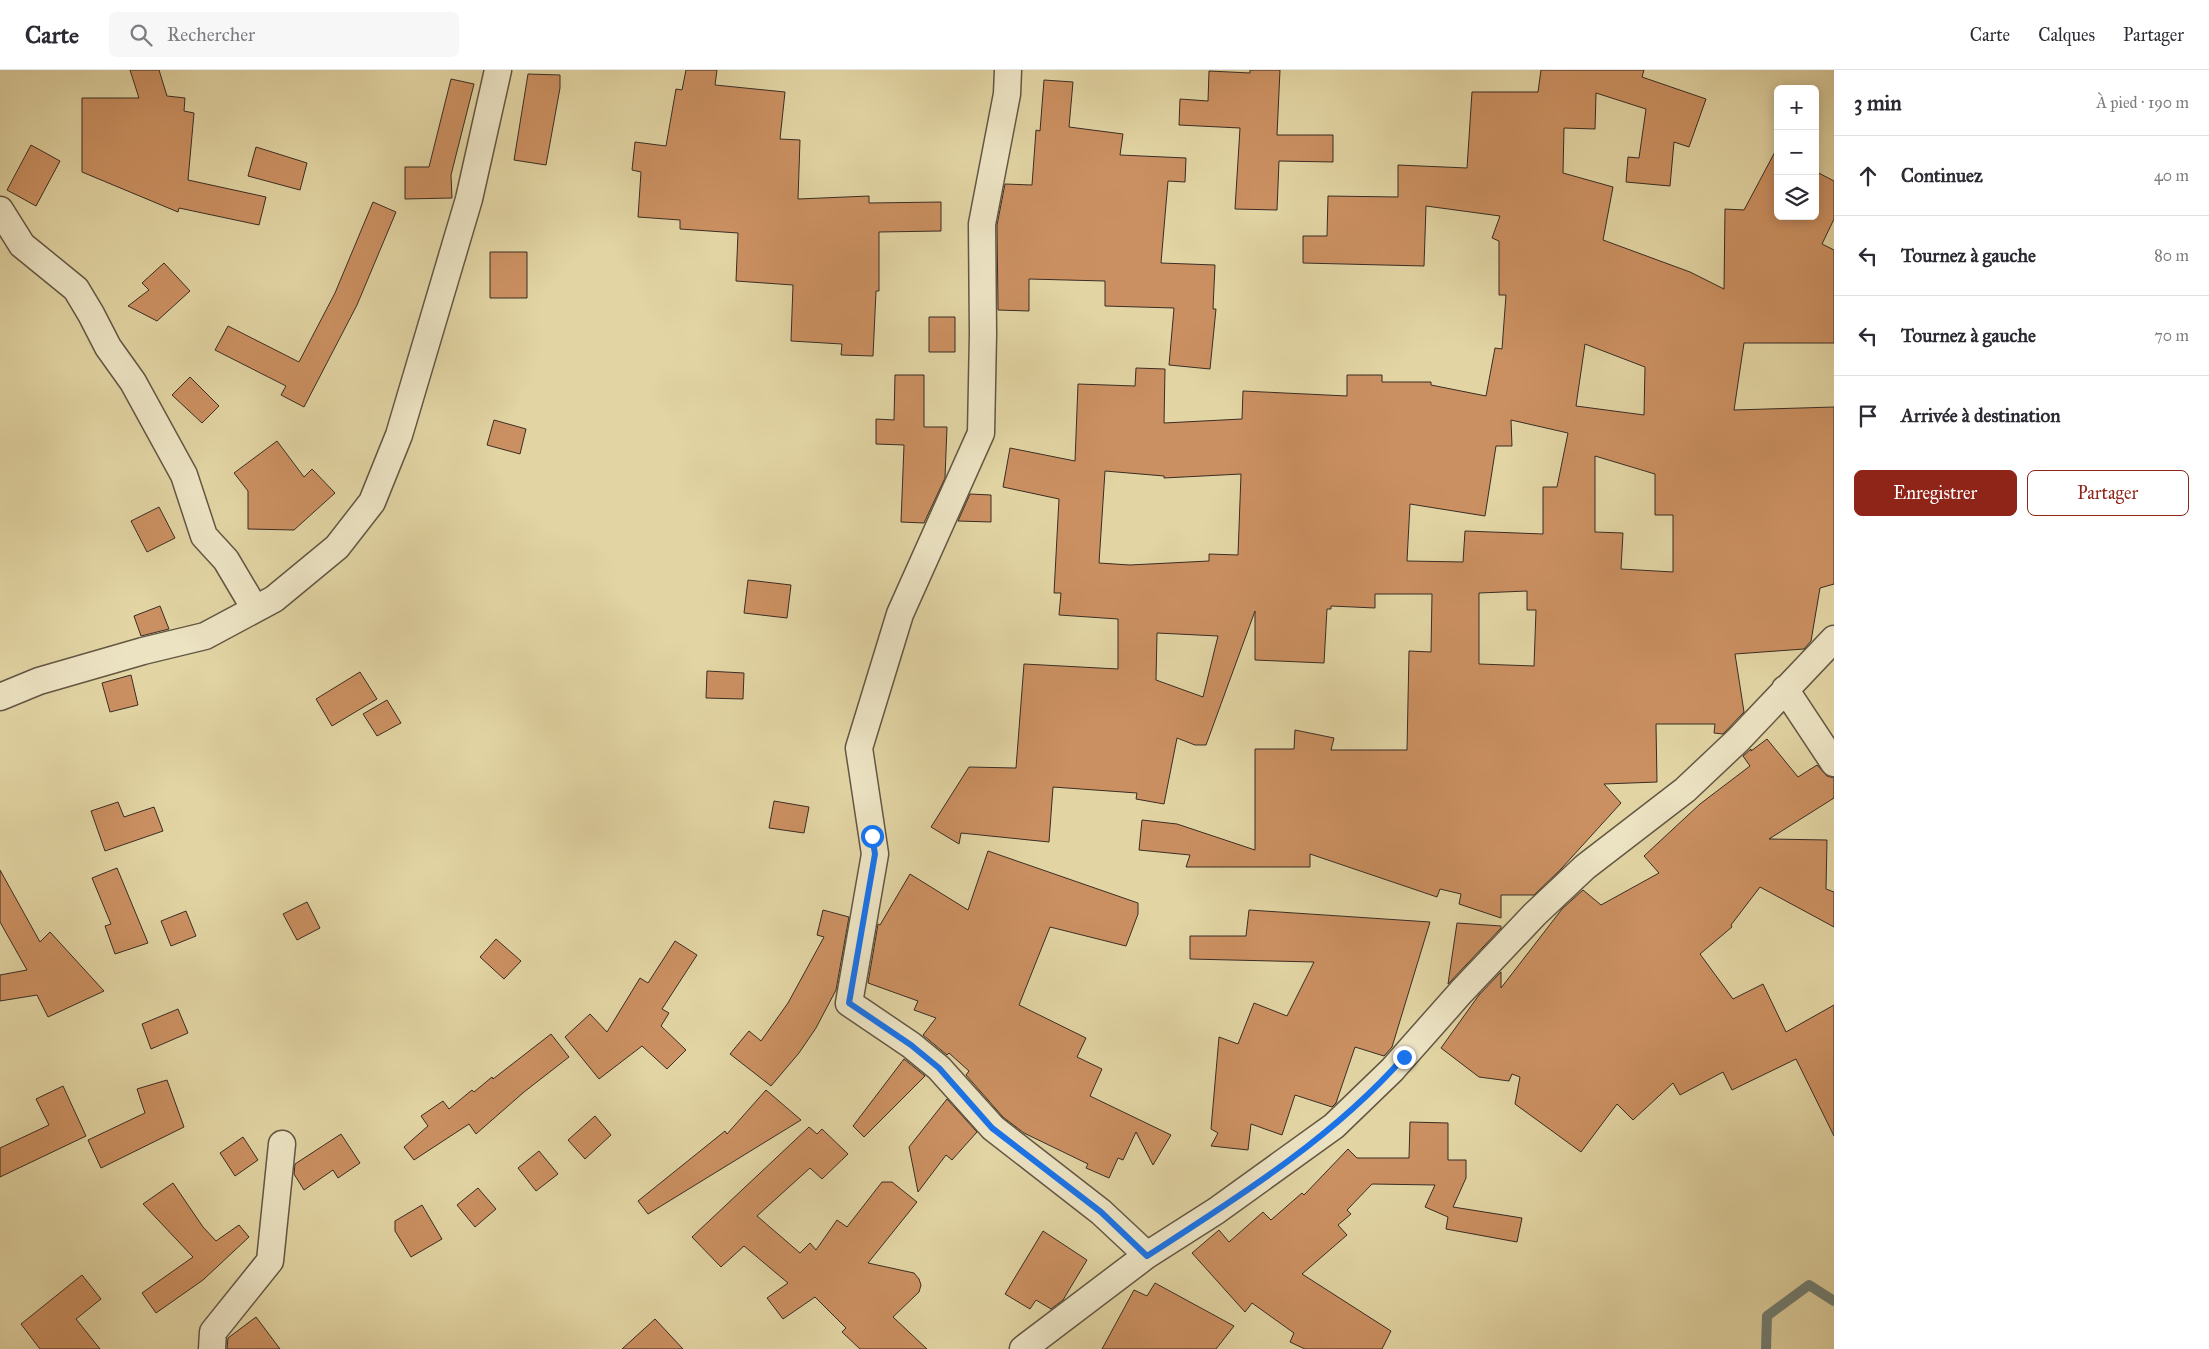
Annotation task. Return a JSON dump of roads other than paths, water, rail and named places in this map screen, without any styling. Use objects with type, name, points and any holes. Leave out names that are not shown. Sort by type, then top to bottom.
[{"type":"street","points":[[0,696],[58,676],[143,651],[205,636],[274,599],[337,547],[372,502],[399,435],[469,199],[498,70]]},
{"type":"street","points":[[1008,70],[1007,94],[982,224],[983,334],[981,433],[900,614],[859,748],[875,854],[849,1003],[911,1045],[939,1068],[992,1128],[1101,1212],[1147,1256]]},
{"type":"street","points":[[0,210],[22,245],[76,289],[108,347],[133,382],[180,467],[204,536],[226,560],[255,609]]},
{"type":"street","points":[[1023,1349],[1147,1256],[1216,1211],[1334,1126],[1392,1070],[1461,992],[1535,914],[1585,867],[1685,790],[1738,740],[1834,639]]},
{"type":"street","points":[[1785,689],[1834,763]]},
{"type":"street","points":[[212,1349],[214,1332],[270,1261],[282,1144]]},
{"type":"waterway","points":[[1766,1349],[1767,1316],[1809,1285],[1834,1301]]}]
